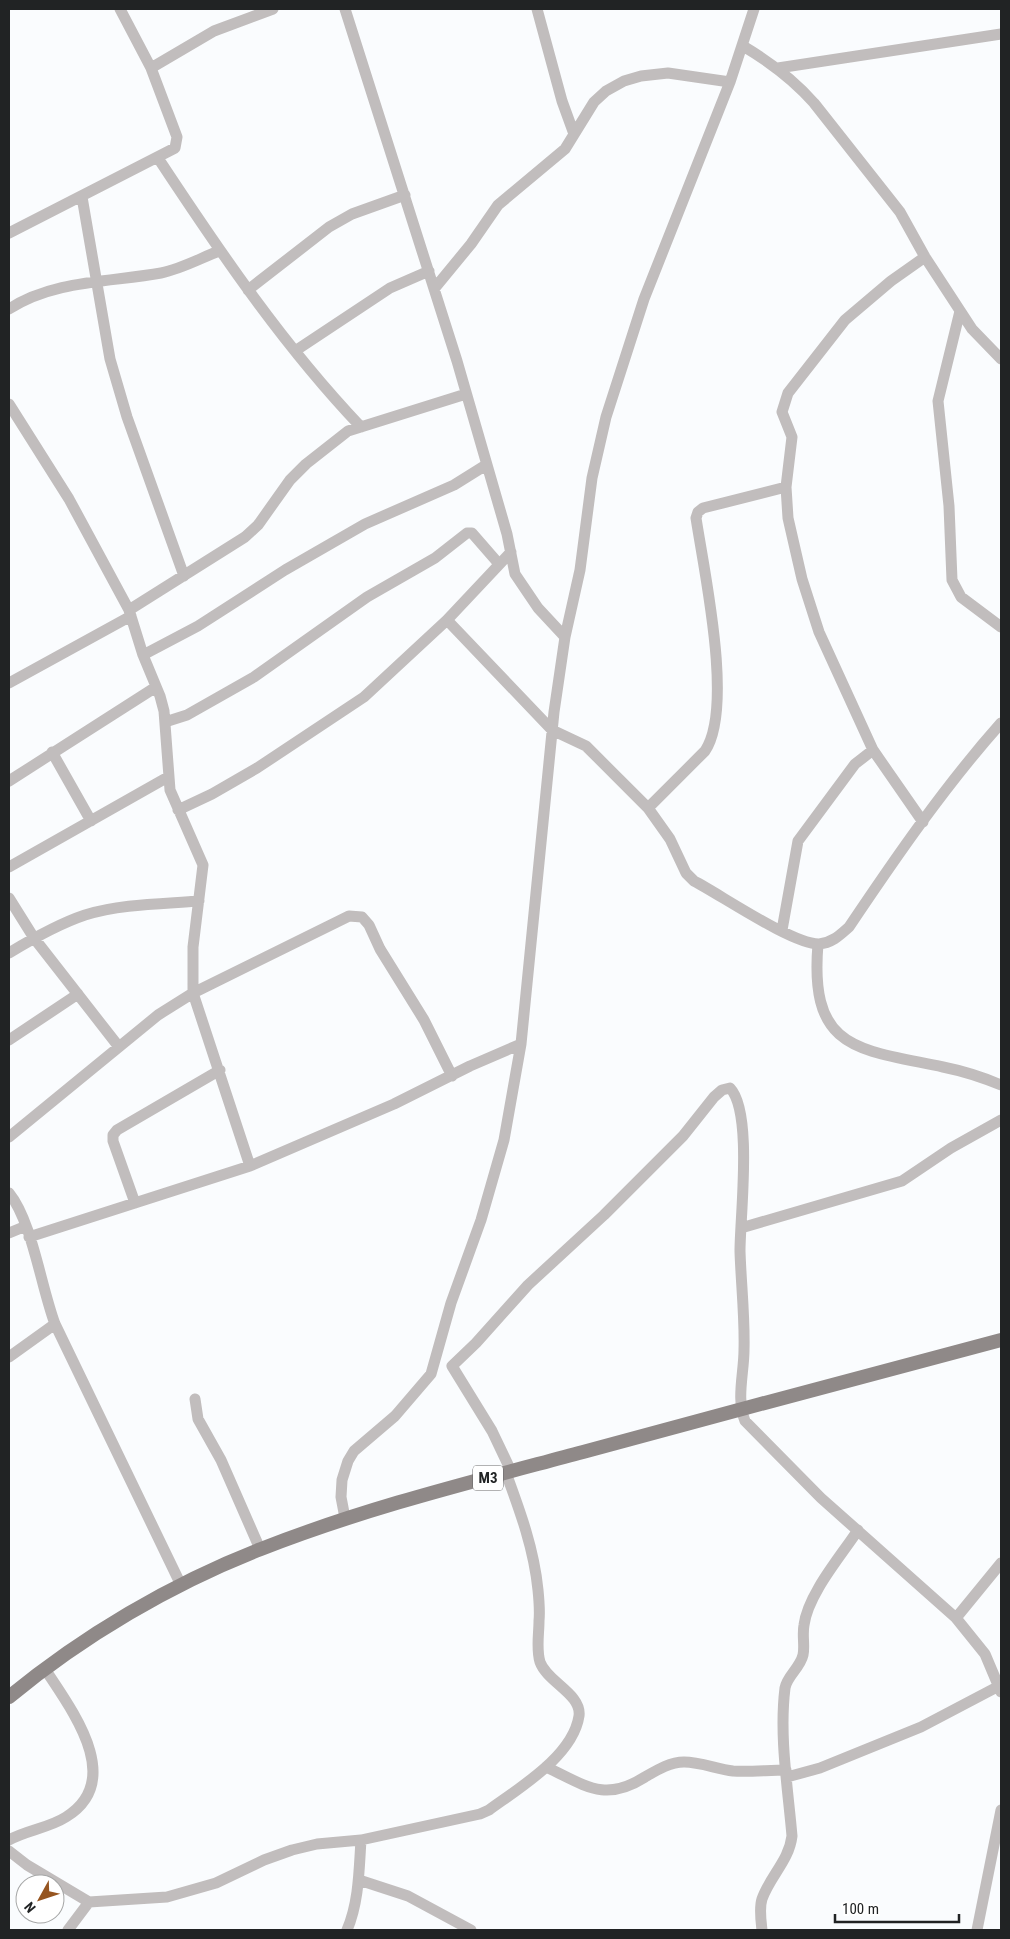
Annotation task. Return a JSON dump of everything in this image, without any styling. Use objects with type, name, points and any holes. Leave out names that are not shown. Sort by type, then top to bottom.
[{"type":"main road","name":"M3","points":[[9,1697],[97,1633],[181,1586],[260,1549],[345,1518],[740,1409],[1001,1340]]},
{"type":"street","points":[[9,233],[158,158],[174,148],[177,136],[151,68],[120,9]]},
{"type":"street","points":[[151,68],[214,31],[273,9]]},
{"type":"street","points":[[345,9],[434,288],[519,582],[538,608],[565,637]]},
{"type":"street","points":[[537,9],[562,101],[574,134]]},
{"type":"street","points":[[345,1518],[341,1497],[342,1480],[348,1461],[354,1451],[395,1416],[431,1374],[451,1303],[481,1220],[504,1140],[521,1044],[552,730],[565,637],[580,570],[592,478],[606,417],[644,299],[730,82],[754,9]]},
{"type":"street","points":[[778,68],[1001,34]]},
{"type":"street","points":[[743,46],[778,68],[800,86],[900,212],[925,258],[972,329],[1001,359]]},
{"type":"street","points":[[434,288],[472,244],[498,206],[565,149],[594,102],[606,91],[624,81],[641,76],[668,73],[730,82]]},
{"type":"street","points":[[158,158],[219,251],[248,290],[326,390],[361,427]]},
{"type":"street","points":[[248,290],[329,227],[352,214],[405,195]]},
{"type":"street","points":[[82,197],[113,368],[127,417],[184,576]]},
{"type":"street","points":[[9,309],[46,293],[97,280],[163,272],[219,251]]},
{"type":"street","points":[[923,822],[873,750],[819,632],[802,579],[790,527],[786,486],[792,437],[782,412],[788,393],[846,320],[891,281],[925,258]]},
{"type":"street","points":[[295,351],[390,288],[429,272]]},
{"type":"street","points":[[960,311],[938,401],[948,506],[952,580],[961,597],[1001,627]]},
{"type":"street","points":[[9,683],[130,613],[245,537],[258,525],[290,480],[306,464],[348,431],[466,394]]},
{"type":"street","points":[[9,404],[69,499],[130,613],[164,711],[170,790],[203,865],[193,947],[193,993],[220,1070],[250,1166]]},
{"type":"street","points":[[143,655],[198,626],[286,570],[365,524],[454,485],[486,466]]},
{"type":"street","points":[[648,808],[705,751],[710,741],[717,710],[717,661],[696,518],[698,512],[703,508],[786,486]]},
{"type":"street","points":[[165,722],[187,715],[254,677],[367,597],[435,558],[466,533],[472,533],[499,564]]},
{"type":"street","points":[[178,810],[212,794],[249,772],[357,702],[447,620],[511,552]]},
{"type":"street","points":[[447,620],[552,730],[586,746],[648,808],[670,839],[686,872],[694,881],[782,930],[818,944],[836,940],[849,928],[923,822],[1001,723]]},
{"type":"street","points":[[9,781],[52,752],[156,688]]},
{"type":"street","points":[[782,930],[798,841],[855,764],[873,750]]},
{"type":"street","points":[[52,752],[91,821]]},
{"type":"street","points":[[9,868],[168,777]]},
{"type":"street","points":[[9,898],[34,938],[119,1047]]},
{"type":"street","points":[[9,953],[34,938],[83,916],[113,908],[199,901]]},
{"type":"street","points":[[9,1137],[158,1014],[193,993],[331,923],[355,915],[369,925],[380,949],[424,1020],[452,1076]]},
{"type":"street","points":[[818,944],[816,969],[825,1014],[836,1032],[852,1045],[873,1052],[980,1076],[1001,1085]]},
{"type":"street","points":[[9,1040],[78,994]]},
{"type":"street","points":[[9,1233],[28,1231],[135,1203],[250,1166],[394,1104],[521,1044]]},
{"type":"street","points":[[135,1203],[113,1141],[113,1135],[117,1130],[220,1070]]},
{"type":"street","points":[[452,1366],[476,1344],[528,1285],[617,1202],[683,1136],[714,1097],[722,1090],[730,1088],[740,1105],[744,1187],[740,1249],[744,1350],[740,1409],[745,1421],[821,1498],[956,1618],[985,1654],[1000,1685],[921,1727],[820,1768],[787,1774],[733,1771],[685,1762],[659,1768],[632,1786],[607,1792],[590,1787],[546,1767]]},
{"type":"street","points":[[742,1228],[902,1181],[951,1148],[1001,1120]]},
{"type":"street","points":[[9,1193],[15,1201],[28,1231],[55,1324],[181,1586]]},
{"type":"street","points":[[9,1357],[55,1324]]},
{"type":"street","points":[[9,1850],[26,1865],[88,1902],[167,1898],[216,1883],[264,1860],[292,1850],[317,1844],[361,1840],[480,1814],[546,1767],[561,1754],[572,1738],[579,1716],[579,1709],[577,1702],[541,1665],[538,1654],[540,1620],[533,1556],[508,1472],[492,1431],[452,1366],[438,1353]]},
{"type":"street","points":[[195,1399],[198,1419],[221,1460],[260,1549]]},
{"type":"street","points":[[762,1930],[762,1901],[768,1885],[790,1850],[792,1836],[787,1774],[785,1689],[803,1654],[804,1625],[817,1593],[858,1530]]},
{"type":"street","points":[[956,1618],[1001,1564]]},
{"type":"street","points":[[9,1840],[65,1818],[81,1806],[91,1789],[92,1758],[88,1740],[77,1718],[45,1669]]},
{"type":"street","points":[[977,1930],[996,1858],[1001,1810]]},
{"type":"street","points":[[347,1930],[352,1917],[359,1880],[361,1840]]},
{"type":"street","points":[[359,1880],[408,1896],[471,1930]]},
{"type":"street","points":[[70,1929],[88,1902]]}]
